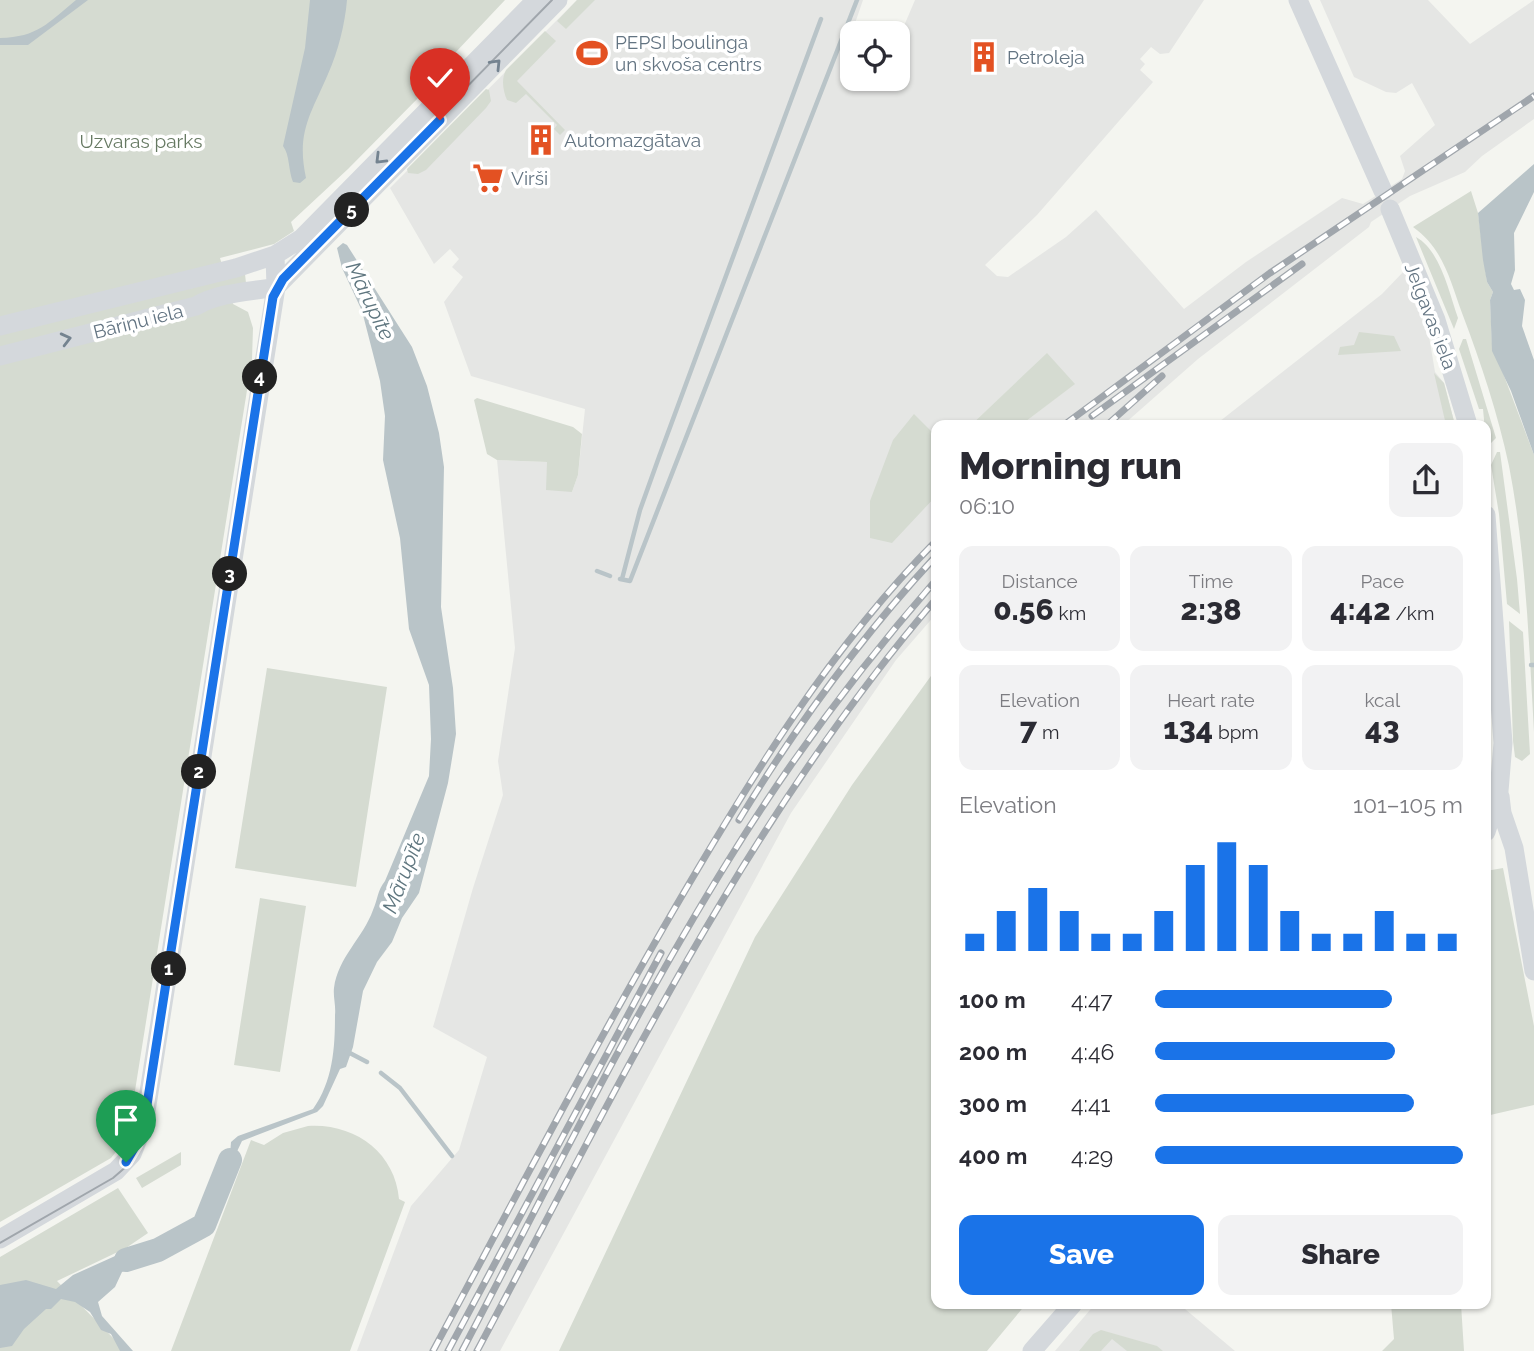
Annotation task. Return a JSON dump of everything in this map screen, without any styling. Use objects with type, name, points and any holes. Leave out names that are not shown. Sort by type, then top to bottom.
[{"type":"street","name":"Bāriņu iela","points":[[0,326],[236,268],[275,255],[302,238],[536,0]]},
{"type":"street","points":[[276,287],[558,0]]},
{"type":"street","name":"Jelgavas iela","points":[[1298,0],[1387,200],[1436,320],[1466,420]]},
{"type":"street","points":[[0,1239],[111,1174],[126,1162],[144,1124],[276,287],[275,255]]},
{"type":"street","name":"Bāriņu iela","points":[[0,356],[196,306],[229,294],[239,295],[276,287]]},
{"type":"street","points":[[1491,595],[1497,692],[1491,778]]},
{"type":"street","points":[[1492,823],[1494,841],[1515,860]]},
{"type":"street","points":[[1492,823],[1513,842],[1534,971]]},
{"type":"street","points":[[1032,1351],[1069,1309]]},
{"type":"shaded area","points":[[577,0],[863,0],[856,21],[840,21],[840,91],[910,91],[910,21],[906,21],[915,0],[1204,0],[1169,53],[1160,54],[1151,47],[1140,59],[1145,64],[1140,70],[1153,82],[1037,215],[985,265],[997,276],[1008,277],[1066,237],[1096,210],[1184,309],[1246,262],[1342,198],[1363,204],[1402,179],[1405,171],[1400,156],[1435,125],[1412,83],[1396,93],[1386,92],[1354,77],[1320,0],[1428,0],[1470,44],[1534,0],[1534,119],[1482,156],[1465,172],[1410,196],[1371,222],[1369,227],[1198,359],[1129,420],[1027,420],[1074,384],[1047,354],[976,420],[931,420],[931,620],[896,660],[791,813],[500,1351],[357,1351],[411,1206],[459,1150],[487,1057],[433,1027],[503,795],[498,761],[515,648],[497,460],[548,462],[572,492],[578,475],[585,409],[471,376],[444,302],[463,277],[452,267],[459,259],[450,249],[434,264],[390,188]]},
{"type":"shaded area","points":[[1405,270],[1428,330],[1435,372],[1444,383],[1454,420],[1221,420],[1382,294]]},
{"type":"shaded area","points":[[1091,1309],[1185,1309],[1235,1351],[1055,1351]]},
{"type":"green space","name":"Uzvaras parks","points":[[0,0],[505,0],[438,71],[428,88],[291,222],[294,231],[274,244],[220,258],[225,275],[245,274],[246,283],[229,291],[233,304],[248,312],[253,328],[252,359],[130,1122],[123,1143],[111,1158],[0,1222]]},
{"type":"green space","points":[[577,0],[595,0],[566,29],[557,21]]},
{"type":"green space","points":[[545,31],[556,41],[517,81],[565,130],[560,135],[554,129],[557,125],[526,94],[516,103],[507,100],[504,89],[503,77],[506,70]]},
{"type":"green space","points":[[486,89],[489,90],[491,101],[486,108],[426,170],[418,174],[408,173],[407,169]]},
{"type":"green space","points":[[1471,191],[1478,213],[1487,282],[1493,292],[1490,300],[1492,344],[1534,455],[1534,732],[1523,565],[1505,447],[1482,370],[1449,277],[1432,245],[1413,227]]},
{"type":"green space","points":[[1416,237],[1432,252],[1443,273],[1458,318],[1454,329]]},
{"type":"green space","points":[[1359,332],[1394,336],[1401,351],[1338,355],[1340,347],[1354,345]]},
{"type":"green space","points":[[1463,339],[1466,339],[1491,420],[1484,420],[1483,409],[1479,409],[1459,349]]},
{"type":"green space","points":[[1047,353],[1075,384],[1028,420],[976,420]]},
{"type":"green space","points":[[1434,373],[1444,383],[1454,420],[1445,420]]},
{"type":"green space","points":[[477,398],[573,427],[582,434],[578,475],[572,492],[546,490],[547,462],[497,460],[487,454],[474,400]]},
{"type":"green space","points":[[914,414],[931,431],[931,501],[892,543],[870,538],[870,501],[893,440]]},
{"type":"green space","points":[[1491,422],[1496,438],[1491,443]]},
{"type":"green space","points":[[1497,452],[1500,452],[1520,614],[1507,604],[1499,514],[1491,465]]},
{"type":"green space","points":[[1509,621],[1523,632],[1530,754],[1522,761],[1515,757],[1513,741]]},
{"type":"green space","points":[[267,668],[387,687],[356,887],[235,868]]},
{"type":"green space","points":[[931,676],[931,1309],[1022,1309],[987,1351],[559,1351],[755,937],[852,785]]},
{"type":"green space","points":[[1503,868],[1534,1026],[1534,1105],[1491,1115],[1491,870]]},
{"type":"green space","points":[[260,898],[306,906],[280,1072],[234,1065]]},
{"type":"green space","points":[[308,1126],[341,1130],[356,1135],[369,1144],[381,1154],[390,1167],[399,1199],[405,1202],[350,1351],[171,1351],[251,1140],[264,1145],[283,1133]]},
{"type":"green space","points":[[181,1152],[181,1165],[142,1188],[136,1178]]},
{"type":"green space","points":[[118,1188],[148,1233],[126,1248],[57,1281],[126,1351],[0,1351],[0,1257]]},
{"type":"green space","points":[[1391,1309],[1461,1309],[1464,1351],[1382,1351],[1394,1339]]},
{"type":"green space","points":[[1101,1330],[1157,1346],[1163,1351],[1127,1351],[1112,1339],[1101,1351],[1079,1351],[1093,1334]]},
{"type":"water","points":[[76,0],[88,0],[28,45],[0,45],[0,38],[33,32],[50,22]]},
{"type":"water","points":[[310,0],[347,0],[335,57],[304,135],[303,162],[306,178],[300,183],[293,182],[283,146],[305,48]]},
{"type":"water","points":[[1534,164],[1534,192],[1514,233],[1515,270],[1511,284],[1514,290],[1520,289],[1525,300],[1522,326],[1534,360],[1534,455],[1511,391],[1492,351],[1490,300],[1493,292],[1487,282],[1478,213]]},
{"type":"water","points":[[343,243],[347,245],[412,347],[427,386],[439,433],[444,467],[441,607],[453,688],[456,734],[448,783],[419,893],[402,918],[392,942],[377,962],[363,991],[353,1047],[346,1067],[340,1069],[323,1106],[317,1112],[242,1141],[230,1166],[224,1192],[215,1188],[230,1155],[231,1142],[238,1136],[313,1109],[320,1098],[329,1076],[333,1052],[336,977],[345,957],[369,920],[380,888],[429,776],[429,685],[409,629],[400,538],[383,460],[385,416],[380,381],[362,311],[342,268],[337,248]]},
{"type":"water","points":[[144,1243],[156,1245],[158,1256],[137,1263],[122,1272],[115,1287],[98,1302],[102,1316],[133,1351],[120,1351],[111,1334],[101,1330],[90,1312],[75,1302],[61,1299],[24,1329],[12,1346],[0,1348],[0,1285],[26,1280],[56,1289],[73,1275]]},
{"type":"waterway","points":[[620,579],[630,581],[857,0]]},
{"type":"waterway","points":[[622,579],[640,510],[821,19]]},
{"type":"waterway","points":[[597,571],[610,576]]},
{"type":"waterway","points":[[346,1051],[367,1062]]},
{"type":"waterway","points":[[381,1073],[400,1088],[452,1156]]},
{"type":"waterway","name":"Mārupīte","points":[[126,1260],[158,1250],[204,1225],[230,1160]]},
{"type":"tram line","points":[[0,1243],[113,1178],[128,1165],[144,1137],[269,342],[281,283],[294,263],[552,0]]},
{"type":"railway","points":[[1071,420],[1270,273],[1534,96]]},
{"type":"railway","points":[[1092,416],[1302,264]]},
{"type":"railway","points":[[1113,420],[1162,376]]},
{"type":"railway","points":[[433,1351],[613,1016],[734,809],[827,669],[861,625],[931,546]]},
{"type":"railway","points":[[739,820],[783,750],[831,683],[931,562]]},
{"type":"railway","points":[[462,1351],[623,1042],[728,861],[826,716],[931,586]]},
{"type":"railway","points":[[477,1351],[632,1058],[743,867],[802,775],[867,685],[931,605]]},
{"type":"railway","points":[[448,1351],[661,953]]},
{"type":"place","name":"PEPSI boulinga un skvoša centrs","points":[[592,53]]},
{"type":"place","name":"Petroleja","points":[[984,57]]},
{"type":"place","name":"Automazgātava","points":[[541,140]]},
{"type":"place","name":"Virši","points":[[488,178]]},
{"type":"route","points":[[126,1162],[144,1124],[276,287],[440,120]]}]
